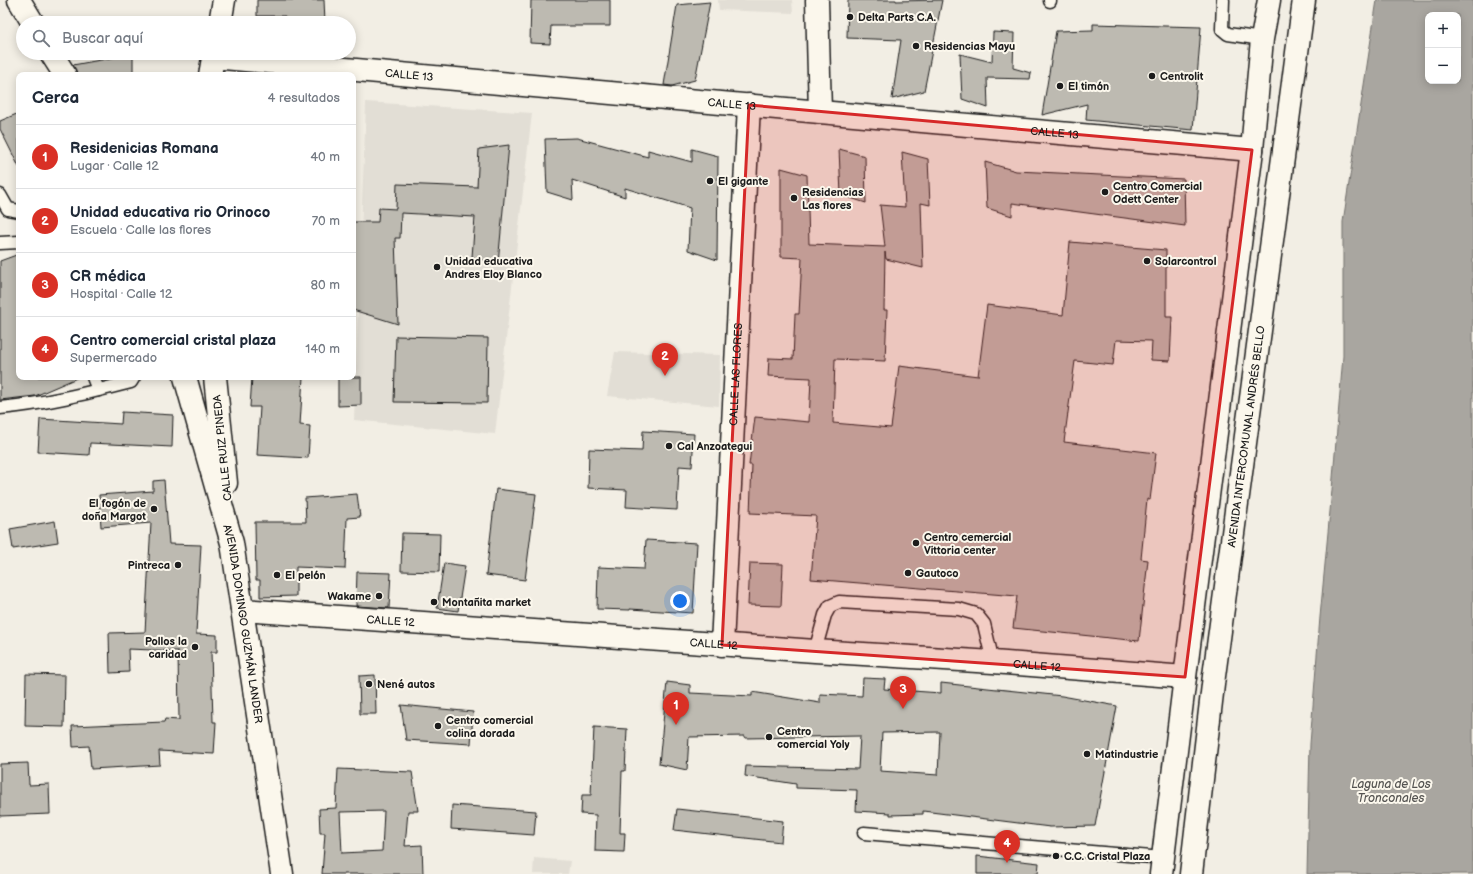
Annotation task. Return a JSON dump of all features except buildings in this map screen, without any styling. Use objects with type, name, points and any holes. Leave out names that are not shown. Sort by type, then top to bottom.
[{"type":"street","points":[[19,0],[29,16]]},
{"type":"street","points":[[221,16],[224,0]]},
{"type":"street","points":[[817,0],[820,112]]},
{"type":"street","points":[[1162,866],[1252,150],[1262,39],[1269,0]]},
{"type":"street","name":"AVENIDA INTERCOMUNAL ANDRÉS BELLO","points":[[1191,874],[1215,668],[1304,0]]},
{"type":"street","points":[[55,60],[62,72]]},
{"type":"street","name":"CALLE 13","points":[[212,62],[337,72]]},
{"type":"street","name":"CALLE 13","points":[[356,74],[749,105],[1252,150]]},
{"type":"street","name":"CALLE LAS FLORES","points":[[722,645],[749,105]]},
{"type":"street","name":"AVENIDA DOMINGO GUZMÁN LANDER","points":[[186,380],[232,543],[282,874]]},
{"type":"street","name":"CALLE RUIZ PINEDA","points":[[215,380],[232,543]]},
{"type":"street","name":"CALLE 12","points":[[242,610],[722,645],[992,662],[1185,677]]},
{"type":"lane","points":[[1223,0],[1222,29],[1228,34],[1262,39]]},
{"type":"lane","points":[[0,195],[8,209],[16,210]]},
{"type":"lane","points":[[0,243],[16,242]]},
{"type":"lane","points":[[94,380],[98,390]]},
{"type":"lane","points":[[0,408],[25,406],[131,382],[132,380]]},
{"type":"lane","points":[[816,651],[825,615],[830,606],[839,602],[854,602],[959,609],[976,614],[984,624],[992,662]]},
{"type":"lane","points":[[864,834],[1162,866]]},
{"type":"highlighted area","points":[[749,105],[1252,150],[1185,677],[722,645]]},
{"type":"shaded area","points":[[718,0],[792,0],[793,13],[719,10]]},
{"type":"shaded area","name":"Unidad educativa Andres Eloy Blanco","points":[[366,102],[532,113],[495,434],[354,420]]},
{"type":"shaded area","points":[[615,352],[720,355],[719,406],[607,396]]},
{"type":"shaded area","points":[[534,858],[570,861],[568,874],[533,874]]},
{"type":"water","name":"Laguna de Los Tronconales","points":[[1377,0],[1473,0],[1473,874],[1307,874],[1310,744],[1343,356],[1343,222]]},
{"type":"place","name":"Delta Parts C.A.","points":[[850,17]]},
{"type":"place","name":"Residencias Mayu","points":[[916,46]]},
{"type":"place","name":"Centrolit","points":[[1152,76]]},
{"type":"place","name":"El timón","points":[[1060,86]]},
{"type":"place","name":"El gigante","points":[[710,181]]},
{"type":"place","name":"Centro Comercial Odett Center","points":[[1105,192]]},
{"type":"place","name":"Residencias Las flores","points":[[794,198]]},
{"type":"place","name":"Solarcontrol","points":[[1147,261]]},
{"type":"place","name":"Unidad educativa Andres Eloy Blanco","points":[[437,267]]},
{"type":"place","name":"Unidad educativa rio Orinoco","points":[[665,376]]},
{"type":"place","name":"Cal Anzoategui","points":[[669,446]]},
{"type":"place","name":"El fogón de doña Margot","points":[[154,509]]},
{"type":"place","name":"Centro cemercial Vittoria center","points":[[916,543]]},
{"type":"place","name":"Pintreca","points":[[178,565]]},
{"type":"place","name":"Gautoco","points":[[908,573]]},
{"type":"place","name":"El pelón","points":[[277,575]]},
{"type":"place","name":"Wakame","points":[[379,596]]},
{"type":"place","name":"Montañita market","points":[[434,602]]},
{"type":"place","name":"Pollos la caridad","points":[[195,647]]},
{"type":"place","name":"Nené autos","points":[[369,684]]},
{"type":"place","name":"CR médica","points":[[903,709]]},
{"type":"place","name":"Residenicias Romana","points":[[676,725]]},
{"type":"place","name":"Centro comercial colina dorada","points":[[438,726]]},
{"type":"place","name":"Centro comercial Yoly","points":[[769,737]]},
{"type":"place","name":"Matindustrie","points":[[1087,754]]},
{"type":"place","name":"C.C. Cristal Plaza","points":[[1056,856]]},
{"type":"place","name":"Centro comercial cristal plaza","points":[[1007,863]]}]
